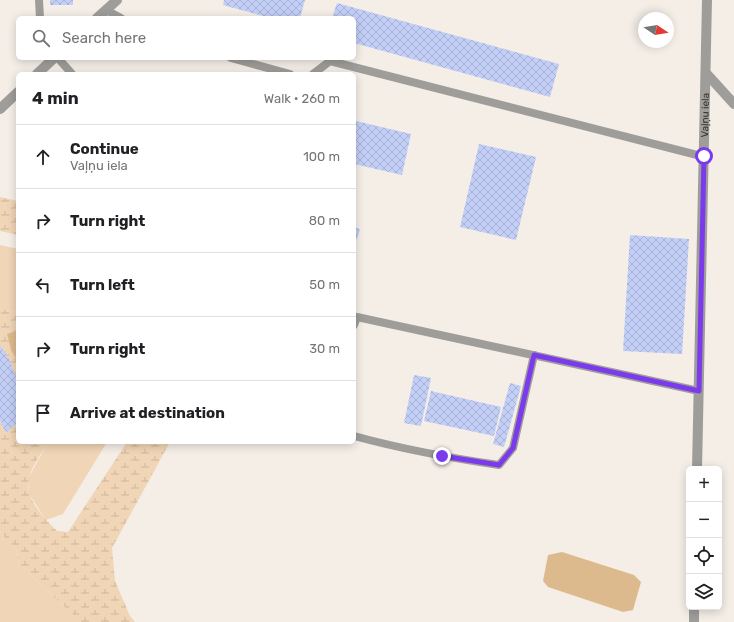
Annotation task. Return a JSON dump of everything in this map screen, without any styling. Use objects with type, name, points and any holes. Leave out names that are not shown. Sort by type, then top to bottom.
[{"type":"street","points":[[99,16],[117,0]]},
{"type":"street","name":"Vaļņu iela","points":[[697,466],[707,0]]},
{"type":"street","points":[[39,72],[52,60]]},
{"type":"street","name":"Vaļņu iela","points":[[706,73],[734,104]]},
{"type":"street","points":[[0,109],[16,94]]},
{"type":"street","points":[[694,610],[694,622]]},
{"type":"lane","points":[[39,0],[40,16]]},
{"type":"lane","points":[[106,10],[117,16]]},
{"type":"lane","points":[[60,60],[70,72]]},
{"type":"lane","points":[[238,60],[283,72]]},
{"type":"lane","points":[[316,72],[330,61],[704,156]]},
{"type":"lane","points":[[356,320],[357,317],[699,391]]},
{"type":"lane","points":[[356,437],[379,443],[442,456],[499,465],[513,448],[534,355]]},
{"type":"green space","points":[[0,197],[16,201],[16,235],[0,231]]},
{"type":"green space","points":[[0,245],[16,249],[16,312],[0,309]]},
{"type":"green space","points":[[0,309],[16,312],[16,331],[7,334],[11,350],[16,359],[16,377],[9,359],[0,345]]},
{"type":"green space","points":[[0,420],[6,433],[16,424],[16,444],[47,444],[32,469],[28,485],[29,493],[36,507],[57,531],[68,532],[126,444],[169,444],[112,548],[115,581],[130,616],[135,622],[81,622],[19,564],[17,550],[0,532]]},
{"type":"green space","points":[[47,444],[106,444],[63,514],[46,520],[29,494],[28,479]]},
{"type":"green space","points":[[0,532],[17,550],[19,564],[81,622],[0,622]]},
{"type":"shaded area","points":[[16,331],[16,359],[11,350],[7,334]]},
{"type":"shaded area","points":[[562,552],[634,575],[641,582],[633,610],[623,612],[548,587],[543,581],[548,555]]},
{"type":"building","points":[[50,0],[73,0],[73,5],[50,5]]},
{"type":"building","points":[[224,0],[305,0],[301,16],[264,16],[223,5]]},
{"type":"building","points":[[337,3],[559,64],[550,97],[356,44],[356,16],[333,16]]},
{"type":"building","points":[[356,121],[411,134],[402,175],[356,164]]},
{"type":"building","points":[[479,144],[536,157],[516,240],[460,227]]},
{"type":"building","points":[[356,228],[360,229],[356,242]]},
{"type":"building","points":[[630,235],[689,239],[682,354],[623,351]]},
{"type":"building","points":[[0,345],[9,359],[16,377],[16,424],[6,433],[0,420]]},
{"type":"building","points":[[414,375],[431,378],[421,426],[404,423]]},
{"type":"building","points":[[510,383],[521,386],[504,447],[493,444]]},
{"type":"building","points":[[431,391],[501,407],[494,436],[424,421]]},
{"type":"route","points":[[442,456],[499,465],[513,448],[534,355],[699,391],[704,156]]}]
